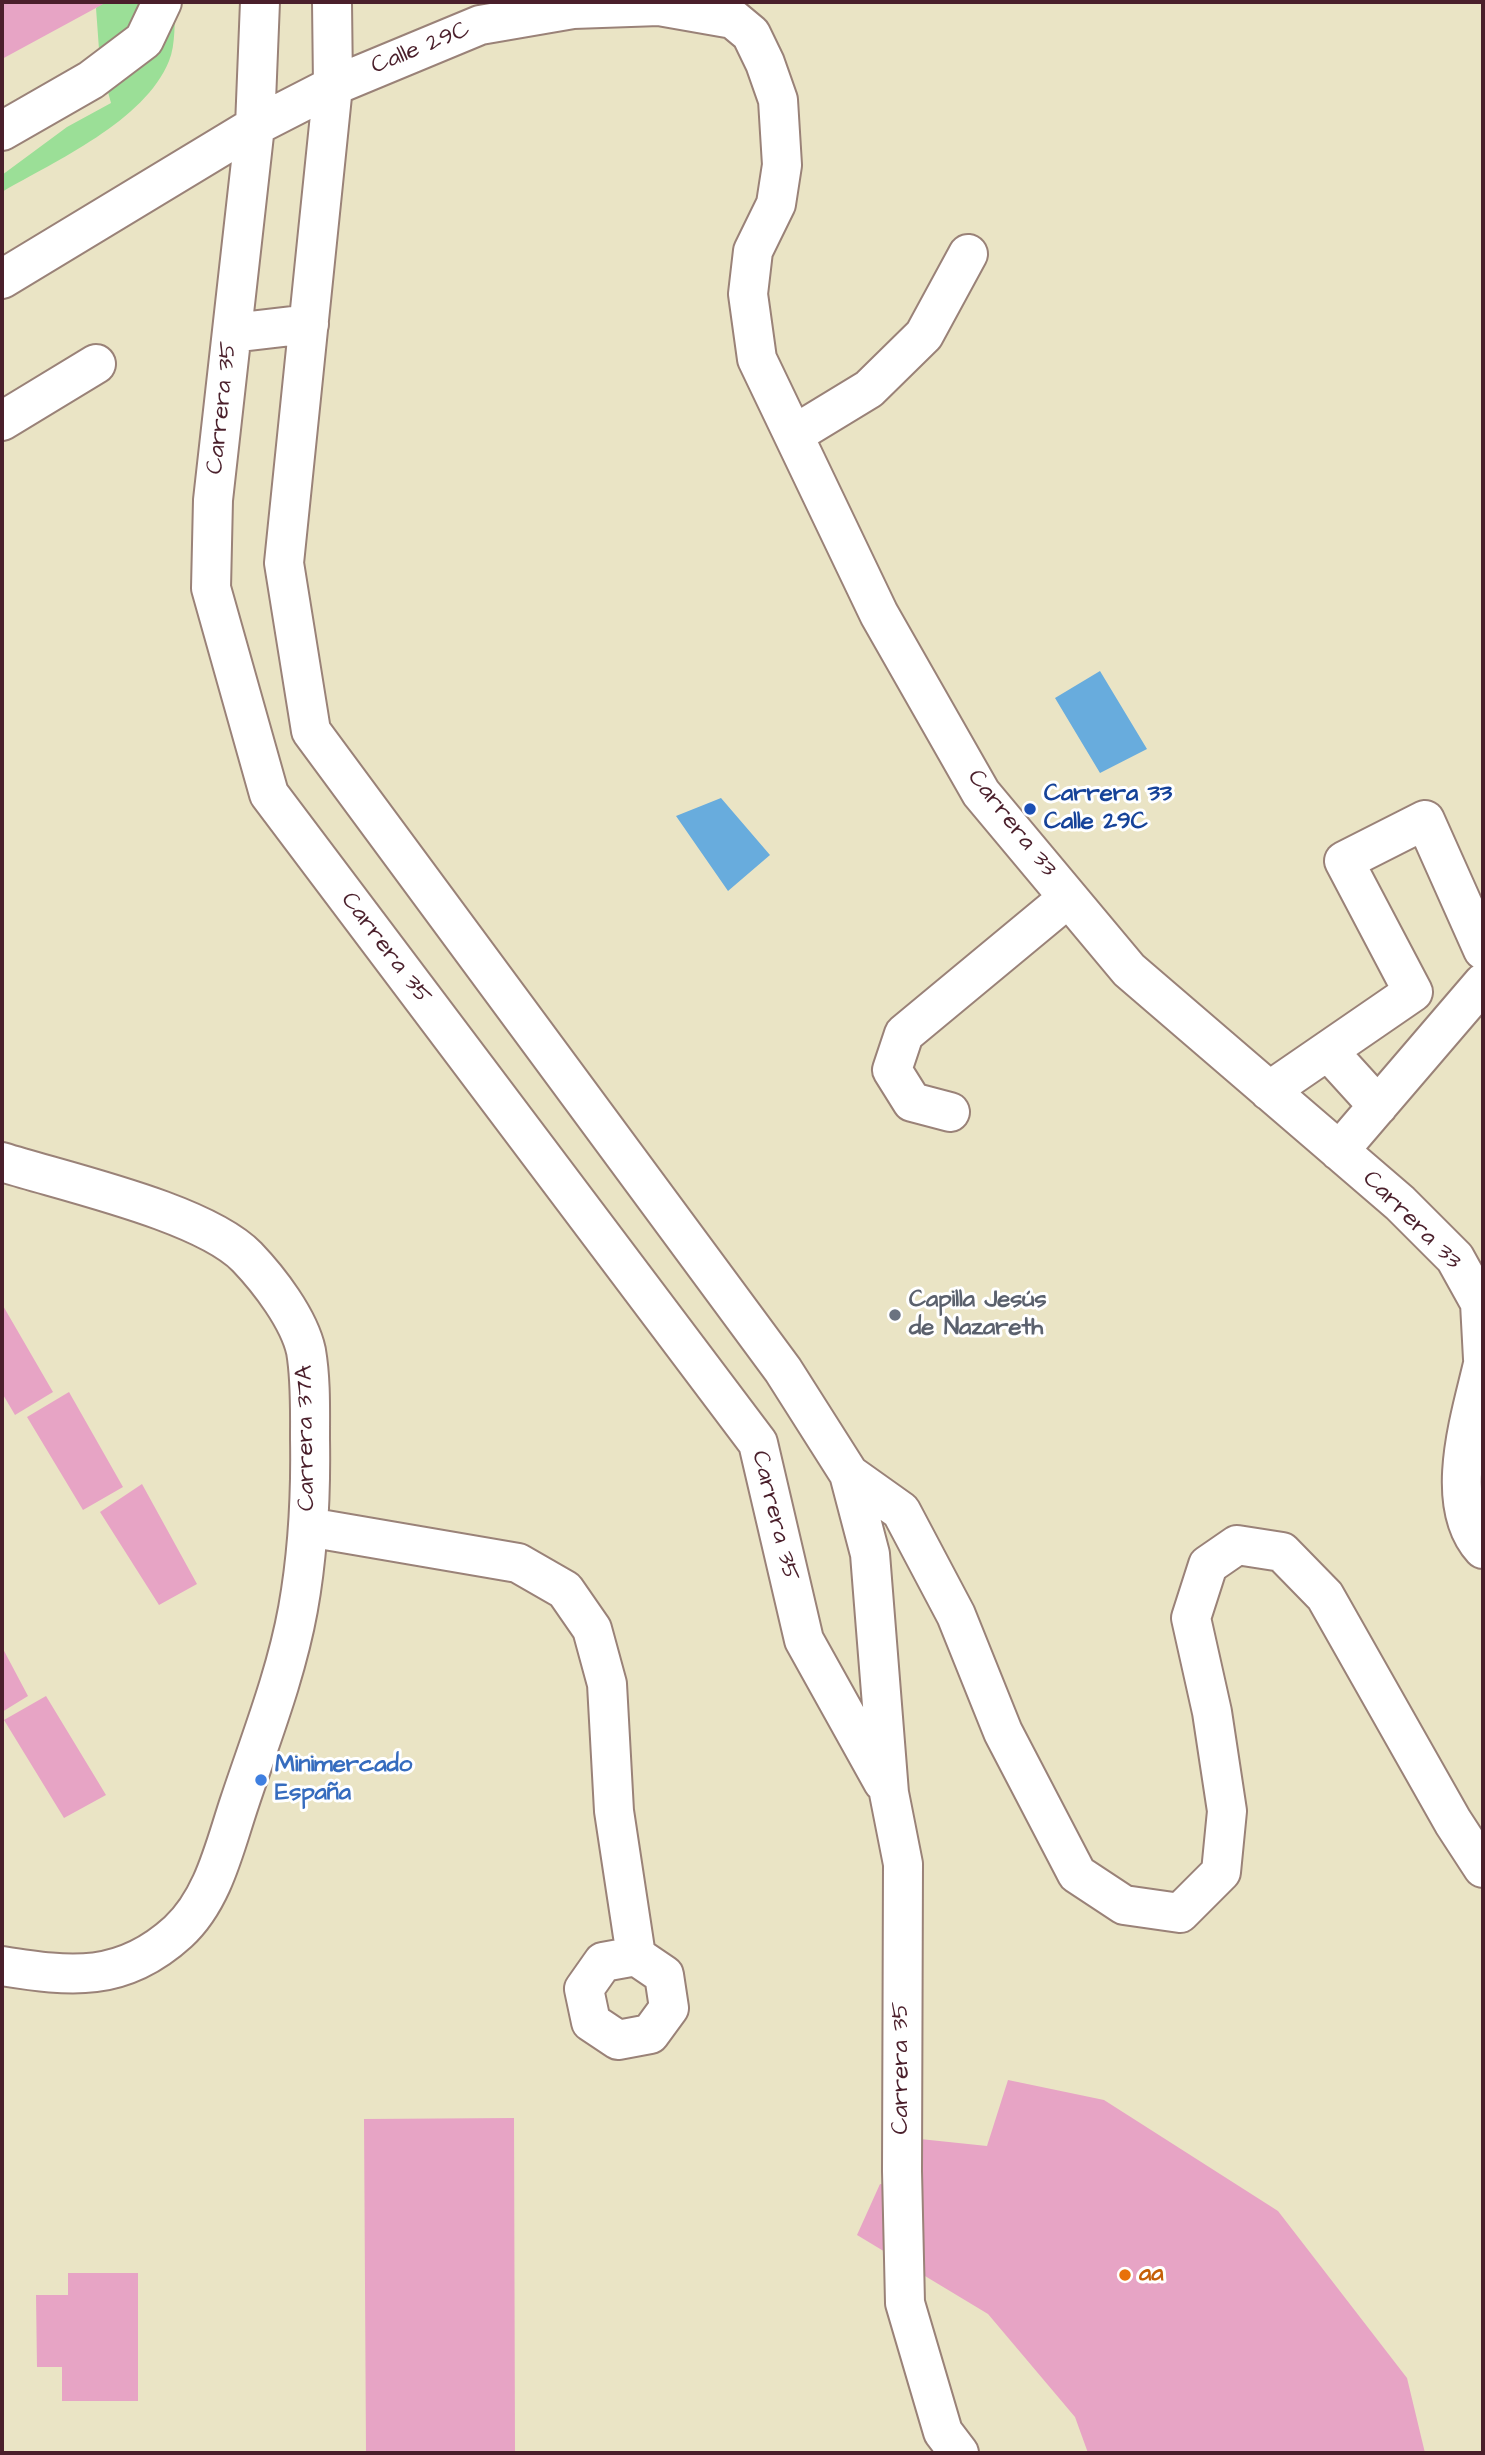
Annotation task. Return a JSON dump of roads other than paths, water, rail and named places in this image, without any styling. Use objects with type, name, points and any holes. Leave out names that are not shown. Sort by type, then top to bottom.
[{"type":"street","points":[[2,131],[91,80],[144,40],[162,2]]},
{"type":"street","name":"Carrera 35","points":[[260,2],[255,126],[213,500],[211,587],[269,794],[758,1443],[804,1640],[889,1793]]},
{"type":"street","name":"Carrera 35","points":[[332,2],[333,86],[284,563],[311,731],[783,1370],[849,1474],[870,1554],[889,1793],[903,1864],[902,2171],[905,2303],[943,2432],[958,2453]]},
{"type":"street","name":"Calle 29C","points":[[2,279],[255,126],[477,13],[659,6],[697,10],[733,19],[751,34],[778,100],[782,165]]},
{"type":"street","name":"Carrera 33","points":[[782,165],[776,204],[753,251],[748,294],[757,359],[879,614],[981,793],[1129,970],[1400,1203],[1455,1258],[1480,1303],[1483,1362],[1462,1452],[1461,1498],[1478,1543],[1483,1549]]},
{"type":"street","points":[[794,434],[869,389],[923,335],[968,254]]},
{"type":"street","points":[[232,333],[309,324]]},
{"type":"street","points":[[2,421],[96,364]]},
{"type":"street","points":[[1269,1091],[1413,992],[1344,861],[1424,820],[1483,950]]},
{"type":"street","points":[[950,1112],[912,1102],[892,1070],[904,1034],[1068,898]]},
{"type":"street","points":[[1339,1151],[1483,984]]},
{"type":"street","points":[[1328,1051],[1378,1106]]},
{"type":"street","name":"Carrera 37A","points":[[2,1162],[191,1221],[245,1255],[282,1299],[305,1349],[310,1398],[308,1527],[298,1610],[280,1683],[211,1887],[180,1930],[151,1953],[114,1971],[58,1975],[2,1966]]},
{"type":"street","points":[[849,1474],[901,1511],[956,1615],[1003,1732],[1077,1874],[1124,1905],[1180,1913],[1221,1872],[1227,1811],[1212,1712],[1191,1618],[1208,1565],[1237,1545],[1282,1552],[1325,1596],[1453,1822],[1483,1868]]},
{"type":"street","points":[[308,1527],[518,1563],[565,1590],[592,1629],[607,1684],[614,1811],[636,1956]]},
{"type":"water","points":[[1100,671],[1147,749],[1100,773],[1055,698]]},
{"type":"water","points":[[721,798],[770,855],[728,891],[676,816]]},
{"type":"place","name":"Carrera 33 Calle 29C","points":[[1030,809]]},
{"type":"place","name":"Capilla Jesús de Nazareth","points":[[895,1315]]},
{"type":"place","name":"Minimercado España","points":[[261,1780]]},
{"type":"place","name":"aa","points":[[1125,2275]]}]
